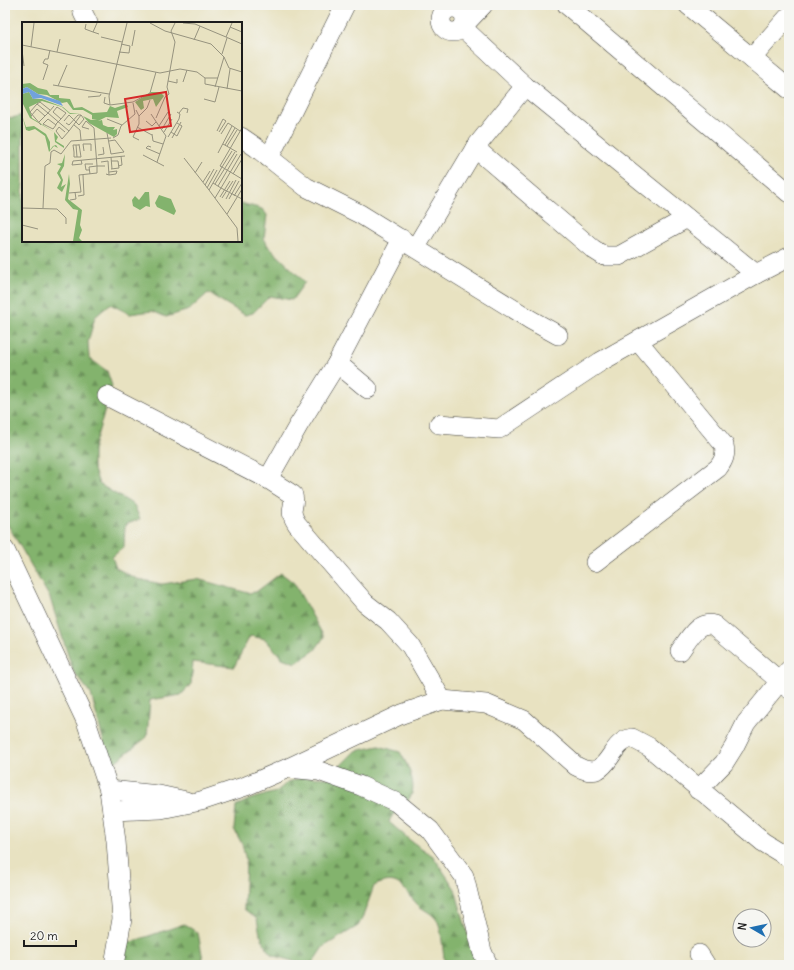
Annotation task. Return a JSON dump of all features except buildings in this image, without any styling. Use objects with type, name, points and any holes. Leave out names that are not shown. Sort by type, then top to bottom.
[{"type":"street","points":[[82,5],[83,13],[88,22]]},
{"type":"street","points":[[269,158],[345,5]]},
{"type":"street","points":[[445,8],[441,22],[445,29],[452,32],[464,26],[483,5]]},
{"type":"street","points":[[690,6],[789,89]]},
{"type":"street","points":[[578,9],[789,193]]},
{"type":"street","points":[[752,58],[789,16]]},
{"type":"street","points":[[464,26],[525,86],[756,274]]},
{"type":"street","points":[[268,479],[298,426],[409,243],[475,148],[525,86]]},
{"type":"street","points":[[242,139],[306,187],[360,214],[531,320],[558,335]]},
{"type":"street","points":[[475,148],[593,249],[604,256],[619,256],[687,218]]},
{"type":"street","points":[[439,424],[499,429],[600,362],[789,257]]},
{"type":"street","points":[[595,562],[718,468],[724,460],[724,445],[638,341]]},
{"type":"street","points":[[337,363],[368,389]]},
{"type":"street","points":[[107,396],[268,479],[293,495],[294,502],[291,508],[292,515],[297,524],[365,604],[388,621],[410,645],[442,700]]},
{"type":"street","points":[[5,550],[86,721],[109,790],[122,919],[114,965]]},
{"type":"street","points":[[680,651],[702,625],[708,623],[714,625],[786,680],[746,723],[724,763],[698,790]]},
{"type":"street","points":[[109,790],[132,801],[201,801],[246,786],[288,768],[402,714],[442,700],[486,704],[524,720],[576,766],[584,771],[595,771],[606,764],[621,743],[632,738],[649,747],[698,790],[749,828],[763,842],[776,852],[789,858]]},
{"type":"street","points":[[288,768],[319,771],[396,802],[430,830],[464,876],[482,951],[488,965]]},
{"type":"street","points":[[112,811],[132,801]]},
{"type":"green space","points":[[22,115],[22,242],[242,242],[242,203],[262,209],[267,215],[264,238],[268,246],[305,282],[292,300],[270,296],[253,313],[245,315],[208,293],[189,310],[166,317],[152,311],[130,314],[110,304],[95,317],[88,342],[89,358],[107,371],[112,386],[93,450],[93,467],[99,484],[134,505],[140,519],[125,525],[124,547],[112,557],[116,568],[137,579],[162,584],[197,579],[248,593],[256,592],[281,573],[294,583],[324,637],[315,650],[296,663],[282,658],[265,639],[250,636],[234,667],[193,662],[191,684],[181,695],[150,700],[147,737],[115,762],[108,758],[91,694],[73,671],[50,598],[5,520],[5,116],[12,118]]},
{"type":"green space","points":[[379,746],[400,752],[409,769],[413,788],[409,799],[395,812],[389,822],[411,841],[433,856],[455,889],[473,953],[480,965],[445,965],[438,922],[431,914],[419,906],[405,889],[395,882],[383,882],[374,886],[358,926],[323,947],[313,962],[306,965],[272,955],[267,949],[260,934],[257,919],[244,909],[246,860],[242,844],[234,829],[236,806],[251,799],[276,792],[288,782],[304,777],[328,778],[355,751]]},
{"type":"green space","points":[[184,924],[198,933],[204,965],[123,965],[128,943]]}]
